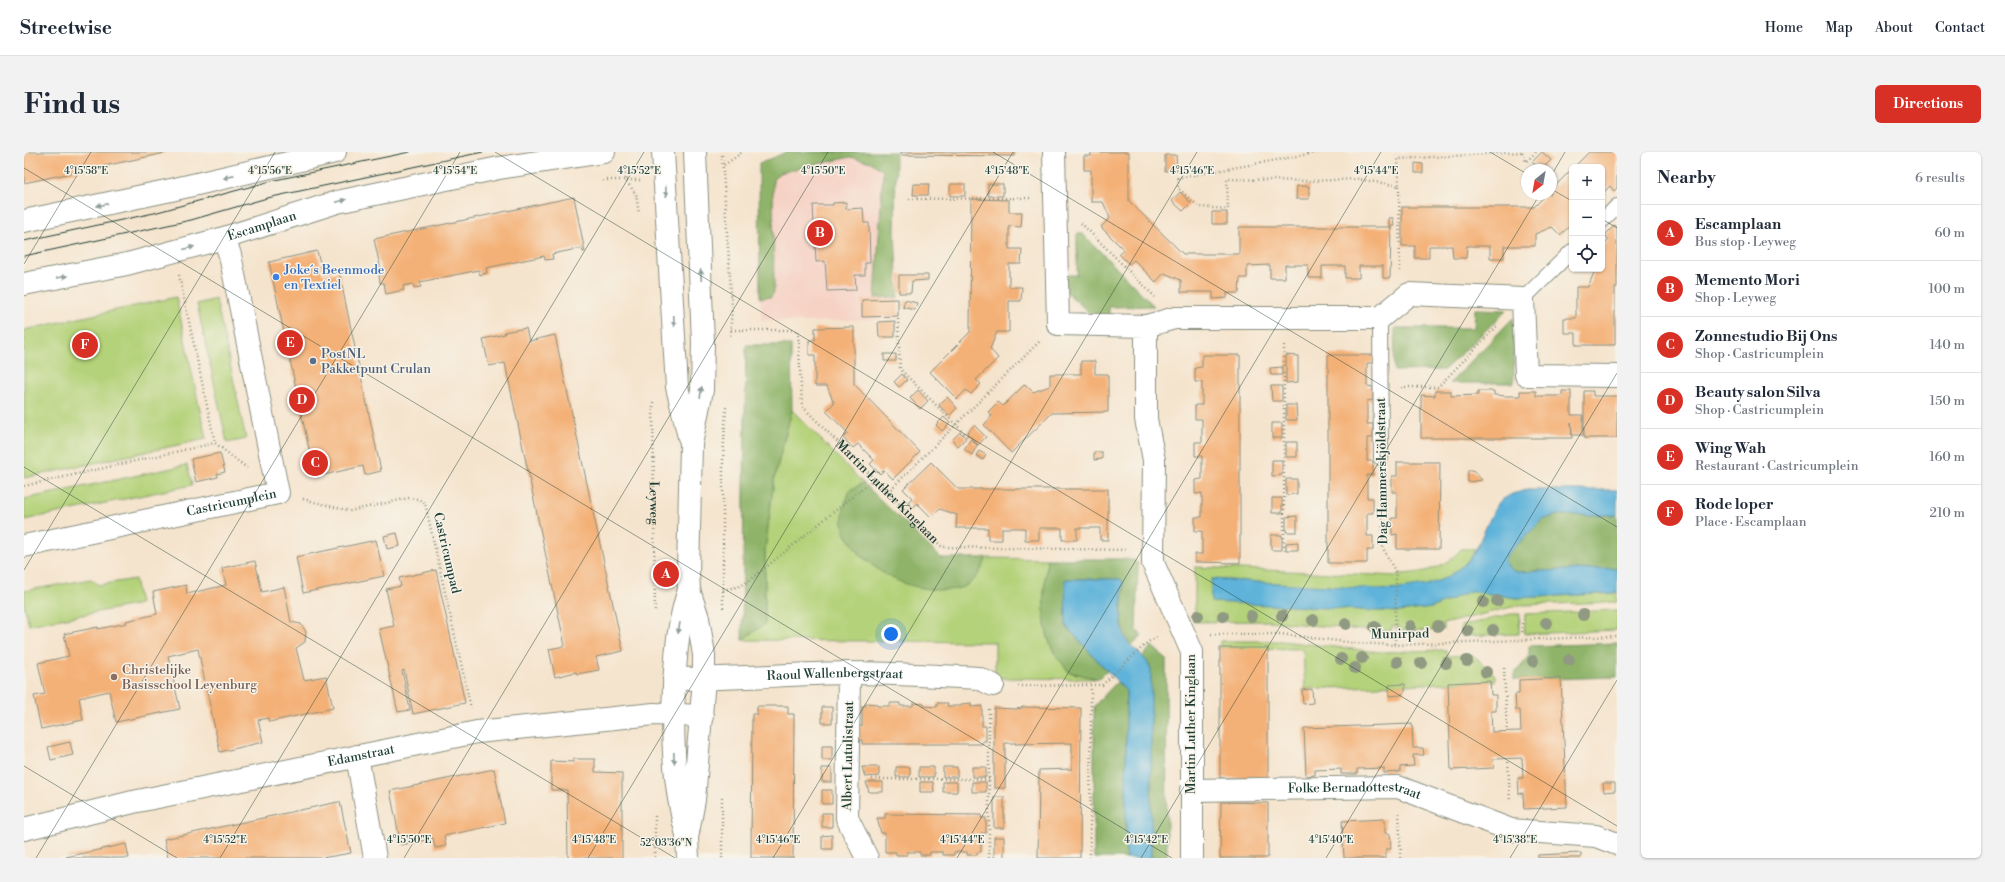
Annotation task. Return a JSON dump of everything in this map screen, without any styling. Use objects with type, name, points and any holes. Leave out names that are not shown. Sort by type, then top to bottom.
[{"type":"street","points":[[24,221],[171,190],[336,152]]},
{"type":"street","points":[[663,152],[677,387],[691,444]]},
{"type":"street","points":[[1054,152],[1058,324],[1146,326],[1175,318],[1380,318],[1409,294],[1524,299],[1526,375],[1617,376]]},
{"type":"street","name":"Escamplaan","points":[[24,284],[127,264],[224,238],[337,202],[499,168],[614,156]]},
{"type":"street","points":[[687,848],[694,800],[704,679],[704,655],[698,618],[689,590],[688,573],[691,444],[702,390],[703,342],[696,161]]},
{"type":"street","name":"Castricumplein","points":[[24,546],[278,493],[230,255],[224,238]]},
{"type":"street","name":"Martin Luther Kinglaan","points":[[1146,326],[1146,419],[1154,460],[1153,562],[1192,652],[1192,858]]},
{"type":"street","points":[[687,848],[674,776],[673,714],[678,633],[681,613],[689,590]]},
{"type":"street","name":"Raoul Wallenbergstraat","points":[[674,679],[849,673],[978,678],[993,685]]},
{"type":"street","name":"Albert Lutulistraat","points":[[849,673],[847,818],[867,858]]},
{"type":"street","name":"Edamstraat","points":[[24,829],[133,802],[477,732],[536,725],[673,714],[702,716]]},
{"type":"street","points":[[357,756],[375,858]]},
{"type":"street","name":"Folke Bernadottestraat","points":[[1191,790],[1398,787],[1511,830],[1596,836],[1617,844]]},
{"type":"lane","points":[[1605,218],[1617,206]]},
{"type":"lane","points":[[1524,299],[1569,254]]},
{"type":"lane","name":"Dag Hammerskjöldstraat","points":[[1380,318],[1381,458]]},
{"type":"path","points":[[722,152],[732,308],[730,345]]},
{"type":"path","points":[[696,161],[724,165],[743,152]]},
{"type":"path","points":[[1320,152],[1178,178],[1178,188],[1199,207],[1228,209],[1227,179],[1310,181],[1358,179],[1399,186]]},
{"type":"path","points":[[1400,302],[1398,160],[1522,152],[1526,162],[1536,152]]},
{"type":"path","points":[[614,156],[626,181],[636,194],[640,217]]},
{"type":"path","points":[[601,179],[626,181],[665,176]]},
{"type":"path","points":[[178,268],[215,443],[278,493]]},
{"type":"path","points":[[1380,386],[1438,387],[1524,299]]},
{"type":"path","points":[[1284,318],[1284,550]]},
{"type":"path","points":[[898,319],[900,370],[969,438]]},
{"type":"path","points":[[888,492],[1058,324]]},
{"type":"path","name":"Martin Luther Kinglaan","points":[[730,330],[798,330],[802,406],[942,547],[1153,550]]},
{"type":"path","name":"Leyweg","points":[[653,395],[655,614]]},
{"type":"path","points":[[723,612],[723,460],[726,406]]},
{"type":"path","points":[[24,486],[215,443]]},
{"type":"path","name":"Dag Hammerskjöldstraat","points":[[1381,458],[1383,548],[1395,576],[1396,645]]},
{"type":"path","points":[[723,590],[740,586],[749,581],[874,479]]},
{"type":"path","name":"Castricumpad","points":[[278,493],[350,512],[409,498],[418,499],[425,503],[477,732]]},
{"type":"path","points":[[1522,623],[1522,634]]},
{"type":"path","name":"Munirpad","points":[[1184,633],[1280,634],[1355,644],[1396,645],[1617,636]]},
{"type":"path","points":[[989,858],[989,701],[993,685],[1091,686],[1104,683],[1148,642]]},
{"type":"path","points":[[1504,668],[1507,732]]},
{"type":"path","points":[[1090,858],[1091,686]]},
{"type":"path","points":[[1508,758],[1511,830]]},
{"type":"path","points":[[848,779],[990,778]]},
{"type":"path","points":[[1398,787],[1401,858]]},
{"type":"path","points":[[655,810],[655,858]]},
{"type":"shaded area","points":[[786,152],[896,152],[895,232],[900,318],[806,322],[761,320],[759,164]]},
{"type":"green space","points":[[786,152],[896,152],[895,232],[898,297],[875,298],[883,171],[871,162],[850,157],[779,173],[773,180],[774,292],[771,297],[760,298],[759,164]]},
{"type":"green space","points":[[1077,234],[1083,234],[1154,306],[1109,307],[1109,318],[1095,318],[1065,291],[1066,275],[1077,275]]},
{"type":"green space","points":[[176,297],[206,439],[24,478],[24,330]]},
{"type":"green space","points":[[216,299],[246,439],[227,443],[197,304]]},
{"type":"green space","points":[[1475,309],[1507,310],[1444,370],[1394,371],[1395,328],[1474,328]]},
{"type":"green space","points":[[1513,318],[1514,383],[1450,383]]},
{"type":"green space","points":[[746,345],[791,345],[792,410],[774,479],[765,551],[765,624],[742,640]]},
{"type":"green space","points":[[792,410],[863,483],[850,490],[844,532],[862,557],[893,579],[985,562],[986,558],[1047,559],[1044,618],[1049,641],[1054,652],[1069,672],[1099,679],[995,678],[995,642],[742,640],[765,623],[765,551],[774,479]]},
{"type":"green space","points":[[187,465],[192,485],[24,520],[24,499]]},
{"type":"green space","points":[[863,483],[941,558],[986,558],[982,569],[975,579],[962,588],[952,590],[931,589],[900,582],[886,575],[871,564],[853,545],[847,537],[843,527],[843,511],[850,490]]},
{"type":"green space","points":[[1558,515],[1617,515],[1617,568],[1517,572],[1510,569],[1505,562],[1506,556],[1542,520]]},
{"type":"green space","points":[[1461,549],[1476,549],[1464,564],[1448,577],[1418,588],[1402,590],[1368,590],[1212,579],[1211,601],[1399,612],[1431,608],[1470,591],[1516,598],[1617,593],[1617,602],[1520,605],[1443,624],[1443,630],[1399,631],[1399,627],[1392,626],[1391,631],[1372,631],[1269,621],[1195,622],[1195,567],[1398,576],[1399,574],[1433,569],[1448,561]]},
{"type":"green space","points":[[1047,559],[1133,559],[1138,564],[1136,630],[1142,635],[1132,646],[1124,632],[1122,616],[1123,582],[1121,579],[1066,579],[1066,626],[1107,671],[1099,679],[1069,672],[1054,652],[1049,641],[1044,618]]},
{"type":"green space","points":[[91,579],[99,585],[135,579],[140,604],[29,625],[24,604],[24,591]]},
{"type":"green space","points":[[1617,610],[1617,630],[1524,634],[1525,614]]},
{"type":"green space","points":[[1511,614],[1520,614],[1519,634],[1462,636],[1461,626]]},
{"type":"green space","points":[[1220,641],[1281,641],[1380,652],[1446,650],[1447,656],[1473,655],[1495,675],[1495,681],[1305,689],[1303,649],[1220,648]]},
{"type":"green space","points":[[1617,643],[1617,677],[1514,680],[1514,674],[1529,657],[1529,646]]},
{"type":"green space","points":[[1152,646],[1166,659],[1167,858],[1151,858],[1151,669],[1149,663],[1142,657]]},
{"type":"green space","points":[[1117,682],[1126,691],[1126,858],[1094,858],[1094,706]]},
{"type":"water","points":[[1527,490],[1617,490],[1617,515],[1558,515],[1542,520],[1506,556],[1505,562],[1510,569],[1517,572],[1617,568],[1617,593],[1516,598],[1470,591],[1431,608],[1399,612],[1211,602],[1211,579],[1392,590],[1427,585],[1448,577],[1468,561],[1476,549],[1494,510],[1500,501],[1512,494]]},
{"type":"water","points":[[1065,579],[1121,579],[1123,582],[1121,618],[1125,638],[1146,660],[1151,669],[1151,858],[1126,858],[1126,691],[1066,626]]},
{"type":"building","points":[[24,152],[165,152],[165,153],[24,183]]},
{"type":"building","points":[[901,152],[1015,152],[1015,156],[901,155]]},
{"type":"building","points":[[1091,152],[1129,152],[1129,201],[1183,254],[1239,254],[1239,227],[1391,227],[1390,278],[1383,278],[1383,266],[1359,266],[1359,278],[1345,278],[1345,266],[1322,266],[1322,278],[1308,278],[1308,265],[1285,265],[1285,278],[1270,278],[1270,265],[1247,266],[1247,278],[1240,278],[1239,293],[1227,293],[1227,298],[1213,299],[1213,292],[1181,292],[1181,280],[1164,273],[1156,282],[1134,260],[1129,264],[1119,254],[1124,250],[1101,227],[1110,218],[1103,202],[1091,202],[1091,170],[1084,170],[1084,156],[1091,156]]},
{"type":"building","points":[[1542,152],[1551,160],[1547,164],[1534,164],[1532,162]]},
{"type":"building","points":[[1589,152],[1617,152],[1617,188],[1614,191],[1610,186],[1605,191],[1605,164],[1577,164]]},
{"type":"building","points":[[1165,155],[1176,155],[1177,170],[1165,171]]},
{"type":"building","points":[[1415,163],[1423,164],[1423,173],[1415,173]]},
{"type":"building","points":[[1569,172],[1569,227],[1560,235],[1552,227],[1535,234],[1535,246],[1504,246],[1504,258],[1490,258],[1490,246],[1467,246],[1466,258],[1453,258],[1452,246],[1429,246],[1429,258],[1415,258],[1415,246],[1402,246],[1402,207],[1534,207],[1541,200],[1557,200],[1557,184]]},
{"type":"building","points":[[914,184],[929,184],[928,195],[913,195]]},
{"type":"building","points":[[950,184],[965,184],[965,196],[950,196]]},
{"type":"building","points":[[988,184],[1003,184],[1003,196],[988,196]]},
{"type":"building","points":[[1297,186],[1309,186],[1309,199],[1296,199]]},
{"type":"building","points":[[1180,192],[1191,203],[1183,211],[1172,201]]},
{"type":"building","points":[[574,197],[585,252],[583,252],[582,248],[552,254],[553,259],[545,260],[544,256],[486,268],[487,273],[480,275],[479,270],[420,282],[421,287],[414,288],[413,284],[403,286],[404,290],[386,294],[384,283],[380,283],[379,275],[382,275],[374,239]]},
{"type":"building","points":[[971,199],[1009,200],[1009,212],[1022,212],[1021,227],[1009,226],[1009,249],[1022,249],[1021,264],[1009,264],[1009,287],[1022,287],[1021,301],[1009,301],[1009,332],[997,332],[990,349],[998,358],[976,380],[981,384],[971,394],[966,390],[957,399],[930,372],[970,332]]},
{"type":"building","points":[[846,202],[846,209],[863,208],[864,223],[869,223],[870,263],[865,263],[865,275],[855,275],[856,290],[827,291],[825,261],[816,262],[813,205],[833,205],[833,203]]},
{"type":"building","points":[[1212,212],[1227,212],[1227,224],[1212,224]]},
{"type":"building","points":[[1389,218],[1393,218],[1394,226],[1389,226]]},
{"type":"building","points":[[1615,225],[1617,227],[1615,345],[1576,345],[1576,333],[1564,333],[1564,318],[1576,318],[1576,287],[1588,287],[1594,272],[1605,272],[1605,244],[1609,240],[1605,235]]},
{"type":"building","points":[[317,251],[323,275],[339,272],[381,471],[365,475],[363,466],[315,477],[269,262]]},
{"type":"building","points":[[899,275],[928,275],[928,280],[912,281],[911,293],[899,293]]},
{"type":"building","points":[[898,299],[898,316],[862,317],[862,300]]},
{"type":"building","points":[[905,300],[917,303],[915,310],[903,307]]},
{"type":"building","points":[[895,321],[895,337],[879,337],[878,322]]},
{"type":"building","points":[[854,327],[854,384],[920,452],[893,479],[884,470],[880,474],[870,464],[874,460],[858,444],[853,448],[843,438],[848,433],[826,411],[834,403],[827,386],[815,386],[815,355],[809,355],[809,340],[815,340],[815,328]]},
{"type":"building","points":[[526,328],[529,341],[555,335],[623,651],[596,657],[599,670],[577,674],[576,672],[555,677],[549,649],[565,646],[505,363],[489,366],[483,339],[505,334],[504,332]]},
{"type":"building","points":[[884,354],[896,354],[896,361],[884,361]]},
{"type":"building","points":[[1202,355],[1240,355],[1240,563],[1195,562],[1195,554],[1202,554],[1202,531],[1195,531],[1195,517],[1202,517],[1202,493],[1195,494],[1195,480],[1202,479],[1202,456],[1195,456],[1195,442],[1202,442],[1202,419],[1195,419],[1195,405],[1202,405],[1202,382],[1195,382],[1195,368],[1202,367]]},
{"type":"building","points":[[1286,355],[1298,356],[1298,382],[1286,383]]},
{"type":"building","points":[[1328,355],[1374,355],[1373,363],[1367,363],[1367,386],[1373,387],[1373,400],[1367,401],[1367,424],[1373,424],[1373,438],[1367,438],[1367,461],[1373,461],[1373,475],[1367,475],[1367,498],[1373,498],[1373,513],[1367,513],[1367,536],[1373,536],[1373,550],[1367,550],[1367,563],[1328,563]]},
{"type":"building","points":[[1081,361],[1095,361],[1095,374],[1108,374],[1108,412],[1052,413],[1011,453],[984,425],[992,416],[988,412],[998,402],[1003,406],[1025,384],[1033,392],[1050,386],[1050,374],[1081,374]]},
{"type":"building","points":[[1282,367],[1282,375],[1271,375],[1270,368]]},
{"type":"building","points":[[902,374],[907,380],[899,387],[894,382]]},
{"type":"building","points":[[1271,386],[1282,386],[1282,401],[1272,401]]},
{"type":"building","points":[[918,390],[928,401],[920,409],[910,398]]},
{"type":"building","points":[[1435,391],[1451,391],[1451,396],[1478,395],[1478,391],[1494,391],[1494,395],[1520,396],[1520,391],[1536,391],[1536,396],[1562,396],[1562,391],[1571,391],[1571,415],[1583,415],[1583,435],[1572,435],[1571,422],[1572,438],[1421,438],[1421,395],[1435,396]]},
{"type":"building","points":[[1584,391],[1593,391],[1593,396],[1617,396],[1617,438],[1584,438]]},
{"type":"building","points":[[947,397],[957,408],[949,416],[939,405]]},
{"type":"building","points":[[1286,405],[1296,405],[1297,420],[1286,420]]},
{"type":"building","points":[[944,417],[950,423],[942,431],[936,425]]},
{"type":"building","points":[[1272,423],[1282,423],[1282,438],[1272,438]]},
{"type":"building","points":[[974,425],[986,437],[978,445],[967,433]]},
{"type":"building","points":[[960,432],[966,438],[958,446],[952,440]]},
{"type":"building","points":[[971,439],[977,445],[972,455],[964,449]]},
{"type":"building","points":[[1286,442],[1297,442],[1297,457],[1286,457]]},
{"type":"building","points":[[979,451],[986,455],[983,460],[976,455]]},
{"type":"building","points":[[1094,452],[1102,452],[1102,459],[1094,460]]},
{"type":"building","points":[[220,453],[225,472],[217,474],[218,477],[196,482],[191,459]]},
{"type":"building","points":[[1272,460],[1282,460],[1282,475],[1272,476]]},
{"type":"building","points":[[931,462],[958,489],[1108,489],[1108,540],[1100,540],[1100,528],[1077,528],[1077,540],[1062,540],[1062,528],[1039,528],[1039,540],[1025,540],[1025,528],[1002,528],[1002,540],[988,540],[988,528],[956,528],[957,515],[940,509],[931,517],[917,503],[913,508],[908,502],[912,498],[903,489]]},
{"type":"building","points":[[1397,462],[1440,462],[1439,549],[1397,549],[1397,534],[1392,535],[1392,518],[1397,518],[1397,492],[1392,492],[1392,476],[1397,476]]},
{"type":"building","points":[[1468,470],[1473,470],[1482,480],[1468,482]]},
{"type":"building","points":[[1286,479],[1297,479],[1297,494],[1286,495]]},
{"type":"building","points":[[1272,498],[1282,498],[1282,513],[1272,513]]},
{"type":"building","points":[[1297,516],[1297,532],[1286,532],[1286,517]]},
{"type":"building","points":[[397,533],[400,546],[387,549],[384,536]]},
{"type":"building","points":[[1271,535],[1282,535],[1282,550],[1271,550]]},
{"type":"building","points":[[376,540],[384,576],[303,593],[296,557]]},
{"type":"building","points":[[1298,542],[1298,550],[1286,550],[1286,543]]},
{"type":"building","points":[[255,561],[262,592],[284,587],[291,622],[301,624],[306,632],[305,642],[296,648],[304,680],[326,676],[333,708],[269,722],[268,718],[258,720],[263,742],[220,752],[198,649],[168,656],[180,709],[116,722],[109,691],[79,698],[83,720],[41,729],[34,696],[45,694],[38,663],[69,656],[64,634],[127,623],[126,621],[157,614],[153,592],[186,585],[187,594],[226,585],[222,568]]},
{"type":"building","points":[[436,570],[465,703],[413,714],[404,670],[402,671],[410,710],[398,712],[379,629],[394,626],[386,589],[401,586],[399,578]]},
{"type":"building","points":[[1220,648],[1268,648],[1268,778],[1220,778]]},
{"type":"building","points":[[1561,678],[1567,807],[1524,809],[1523,793],[1519,794],[1518,778],[1523,778],[1522,758],[1493,759],[1494,768],[1451,770],[1448,683],[1490,681],[1491,695],[1496,695],[1496,711],[1491,711],[1492,732],[1521,731],[1520,710],[1516,710],[1515,694],[1519,694],[1519,680]]},
{"type":"building","points":[[1405,684],[1405,692],[1401,695],[1389,696],[1389,685]]},
{"type":"building","points":[[1312,689],[1313,703],[1303,704],[1302,690]]},
{"type":"building","points":[[866,703],[876,704],[877,706],[890,706],[890,703],[900,703],[900,706],[913,706],[913,703],[937,707],[937,703],[948,703],[947,706],[961,706],[961,704],[971,703],[971,707],[982,706],[982,726],[986,726],[986,741],[982,741],[982,744],[862,744],[862,740],[855,740],[858,726],[862,726],[862,706],[866,706]]},
{"type":"building","points":[[757,706],[788,706],[788,714],[794,714],[793,858],[751,858],[752,714],[757,714]]},
{"type":"building","points":[[822,707],[832,707],[832,723],[822,723]]},
{"type":"building","points":[[1022,707],[1081,708],[1080,858],[1038,858],[1039,770],[1072,769],[1072,743],[1005,743],[1005,788],[994,788],[994,708],[1016,709]]},
{"type":"building","points":[[1412,724],[1413,748],[1423,748],[1424,755],[1413,755],[1414,766],[1400,767],[1400,772],[1384,773],[1384,768],[1357,769],[1357,774],[1341,774],[1341,769],[1315,770],[1315,775],[1306,776],[1304,728]]},
{"type":"building","points":[[70,742],[73,755],[51,760],[48,747]]},
{"type":"building","points":[[822,746],[832,746],[832,760],[822,760]]},
{"type":"building","points":[[573,759],[595,759],[595,772],[622,773],[622,858],[568,858],[567,790],[551,790],[551,761],[573,762]]},
{"type":"building","points":[[862,767],[879,767],[879,776],[865,777]]},
{"type":"building","points":[[896,767],[910,767],[910,777],[896,777]]},
{"type":"building","points":[[919,767],[934,767],[934,777],[919,777]]},
{"type":"building","points":[[943,767],[957,767],[957,777],[943,777]]},
{"type":"building","points":[[972,767],[986,767],[986,777],[972,777]]},
{"type":"building","points":[[822,768],[832,768],[832,782],[822,782]]},
{"type":"building","points":[[494,769],[505,823],[444,836],[446,846],[435,848],[433,838],[401,845],[390,791]]},
{"type":"building","points":[[866,782],[883,782],[883,792],[869,792]]},
{"type":"building","points":[[920,782],[933,782],[934,792],[920,792]]},
{"type":"building","points":[[943,782],[957,782],[957,792],[943,792]]},
{"type":"building","points":[[972,782],[986,782],[986,792],[972,792]]},
{"type":"building","points":[[1603,783],[1615,783],[1615,791],[1604,792]]},
{"type":"building","points":[[822,790],[832,790],[832,804],[822,804]]},
{"type":"building","points":[[994,797],[1004,797],[1004,828],[994,828]]},
{"type":"building","points":[[340,802],[351,853],[322,858],[168,858],[164,839]]},
{"type":"building","points":[[1221,802],[1268,803],[1268,858],[1220,858]]},
{"type":"building","points":[[822,813],[832,813],[832,827],[822,827]]},
{"type":"building","points":[[885,814],[982,815],[981,818],[986,818],[986,833],[981,833],[981,852],[978,852],[977,855],[967,855],[967,852],[954,852],[954,855],[943,855],[943,852],[930,852],[930,855],[920,855],[920,852],[907,852],[907,855],[896,855],[896,852],[885,852],[885,833],[881,833],[877,818],[885,818]]},
{"type":"building","points":[[1385,819],[1385,833],[1390,834],[1391,849],[1386,849],[1386,858],[1344,858],[1342,821]]},
{"type":"building","points":[[832,835],[832,849],[822,849],[822,836]]},
{"type":"building","points":[[994,837],[1004,837],[1004,858],[994,858]]},
{"type":"building","points":[[126,844],[129,858],[66,858],[66,857]]},
{"type":"building","points":[[1581,853],[1581,858],[1538,858],[1538,855]]},
{"type":"tram line","points":[[24,241],[154,213],[275,180],[410,152]]},
{"type":"tram line","points":[[24,256],[191,220],[267,198],[483,152]]},
{"type":"place","name":"Memento Mori","points":[[820,233]]},
{"type":"place","name":"Joke´s Beenmode en Textiel","points":[[276,277]]},
{"type":"place","name":"Wing Wah","points":[[290,343]]},
{"type":"place","name":"Rode loper","points":[[85,345]]},
{"type":"place","name":"PostNL Pakketpunt Crulan","points":[[313,361]]},
{"type":"place","name":"Beauty salon Silva","points":[[302,400]]},
{"type":"place","name":"Zonnestudio Bij Ons","points":[[315,463]]},
{"type":"place","name":"Escamplaan","points":[[666,574]]},
{"type":"place","name":"Christelijke Basisschool Leyenburg","points":[[114,677]]}]
